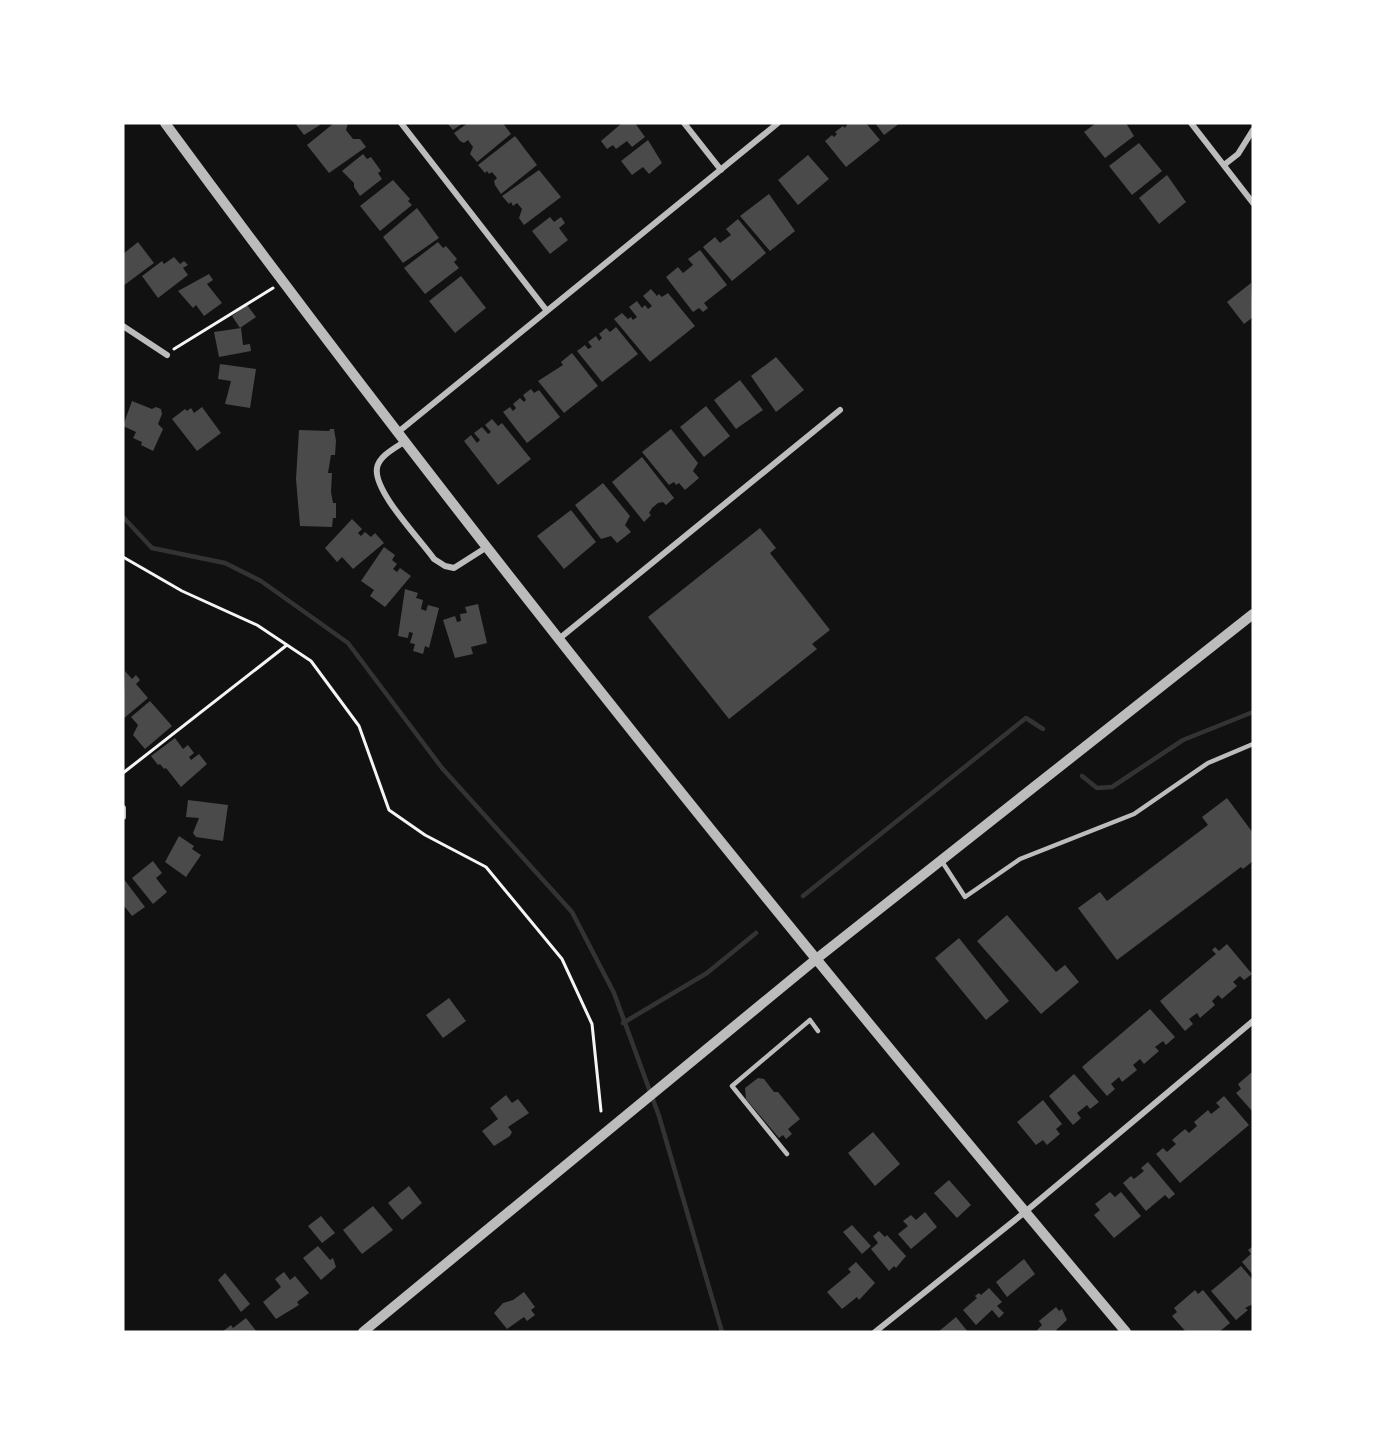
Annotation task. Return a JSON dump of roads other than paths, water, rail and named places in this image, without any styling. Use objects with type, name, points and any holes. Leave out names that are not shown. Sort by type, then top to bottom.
[{"type":"street","points":[[165,123],[282,283],[400,437],[815,960],[1126,1332]]},
{"type":"street","points":[[401,123],[547,311]]},
{"type":"street","points":[[684,123],[721,170]]},
{"type":"street","points":[[488,547],[454,568],[445,566],[434,559],[378,485],[377,466],[400,437],[547,311],[778,123]]},
{"type":"street","points":[[1191,123],[1253,203]]},
{"type":"street","points":[[1224,165],[1238,154],[1253,130]]},
{"type":"street","points":[[123,326],[167,355]]},
{"type":"street","points":[[560,638],[840,410]]},
{"type":"street","points":[[363,1332],[671,1081],[815,960],[1253,614]]},
{"type":"street","points":[[875,1332],[1025,1212],[1253,1021]]},
{"type":"lane","points":[[941,860],[965,897],[1020,859],[1134,814],[1208,763],[1253,744]]},
{"type":"lane","points":[[787,1154],[732,1086],[810,1020],[818,1031]]},
{"type":"waterway","points":[[123,517],[152,548],[225,563],[261,581],[348,643],[442,768],[572,912],[614,993],[659,1116],[722,1332]]},
{"type":"waterway","points":[[1082,776],[1097,788],[1112,787],[1183,740],[1253,712]]},
{"type":"waterway","points":[[803,896],[1026,718],[1043,729]]},
{"type":"waterway","points":[[623,1023],[707,973],[756,933]]}]
